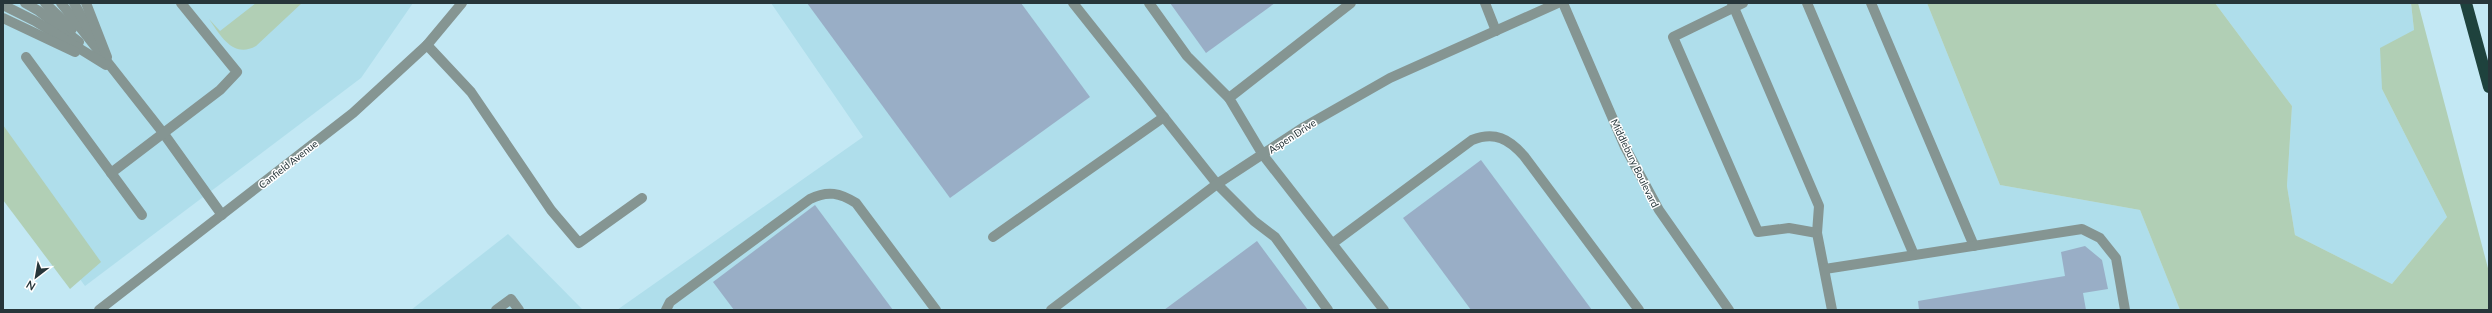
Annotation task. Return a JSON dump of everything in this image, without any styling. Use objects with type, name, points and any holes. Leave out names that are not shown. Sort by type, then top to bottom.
[{"type":"highway","points":[[2466,3],[2489,87]]},
{"type":"street","points":[[25,3],[39,11],[111,69]]},
{"type":"street","points":[[45,3],[111,69]]},
{"type":"street","points":[[61,3],[111,69],[164,134],[222,215]]},
{"type":"street","points":[[74,3],[111,69]]},
{"type":"street","points":[[86,3],[111,69]]},
{"type":"street","points":[[111,173],[220,90],[237,72],[181,3]]},
{"type":"street","name":"Canfield Avenue","points":[[99,310],[353,113],[427,45],[462,3]]},
{"type":"street","points":[[1073,3],[1217,184],[1254,221],[1275,237],[1328,310]]},
{"type":"street","points":[[1149,3],[1187,56],[1229,98],[1263,155],[1384,310]]},
{"type":"street","points":[[1229,98],[1351,3]]},
{"type":"street","points":[[1485,3],[1496,31]]},
{"type":"street","name":"Aspen Drive","points":[[1051,310],[1217,184],[1304,127],[1390,78],[1558,3]]},
{"type":"street","name":"Middlebury Boulevard","points":[[1563,3],[1626,147],[1659,210],[1729,310]]},
{"type":"street","points":[[1807,3],[1914,255]]},
{"type":"street","points":[[1872,3],[1974,246]]},
{"type":"street","points":[[1817,233],[1789,228],[1758,232],[1673,37],[1736,4],[1819,206],[1817,233],[1832,310]]},
{"type":"street","points":[[3,5],[35,21],[111,69]]},
{"type":"street","points":[[3,18],[111,69]]},
{"type":"street","points":[[427,45],[470,92],[551,210],[579,243],[642,198]]},
{"type":"street","points":[[26,57],[142,215]]},
{"type":"street","points":[[993,237],[1164,117]]},
{"type":"street","points":[[1333,243],[1472,140],[1496,136],[1509,141],[1524,156],[1639,310]]},
{"type":"street","points":[[666,310],[670,302],[810,199],[820,194],[832,193],[845,196],[856,203],[936,310]]},
{"type":"street","points":[[1825,269],[2082,229],[2100,238],[2116,258],[2125,310]]},
{"type":"street","points":[[496,310],[511,299],[519,310]]},
{"type":"shaded area","points":[[3,3],[413,3],[361,78],[85,286],[3,175]]},
{"type":"shaded area","points":[[771,3],[1927,3],[2000,185],[2140,210],[2180,310],[617,310],[863,137]]},
{"type":"shaded area","points":[[2215,3],[2411,3],[2414,30],[2382,89],[2447,217],[2392,284],[2295,235],[2287,186],[2292,106]]},
{"type":"shaded area","points":[[508,234],[583,310],[411,310]]},
{"type":"green space","points":[[256,3],[302,3],[256,46],[248,49],[240,50],[228,43],[209,19],[220,31]]},
{"type":"green space","points":[[1927,3],[2215,3],[2292,106],[2287,186],[2295,235],[2392,284],[2447,217],[2382,89],[2380,48],[2414,30],[2411,3],[2418,3],[2489,272],[2489,310],[2180,310],[2140,210],[2000,185]]},
{"type":"green space","points":[[3,125],[101,262],[70,289],[3,200]]},
{"type":"building","points":[[807,3],[1021,3],[1090,97],[950,198]]},
{"type":"building","points":[[1170,3],[1275,3],[1206,53]]},
{"type":"building","points":[[1481,160],[1592,310],[1471,310],[1403,218]]},
{"type":"building","points":[[815,205],[893,310],[734,310],[713,282]]},
{"type":"building","points":[[1257,241],[1308,310],[1164,310]]},
{"type":"building","points":[[2085,246],[2102,260],[2108,289],[2083,293],[2086,310],[1919,310],[1918,301],[2065,276],[2061,252]]}]
